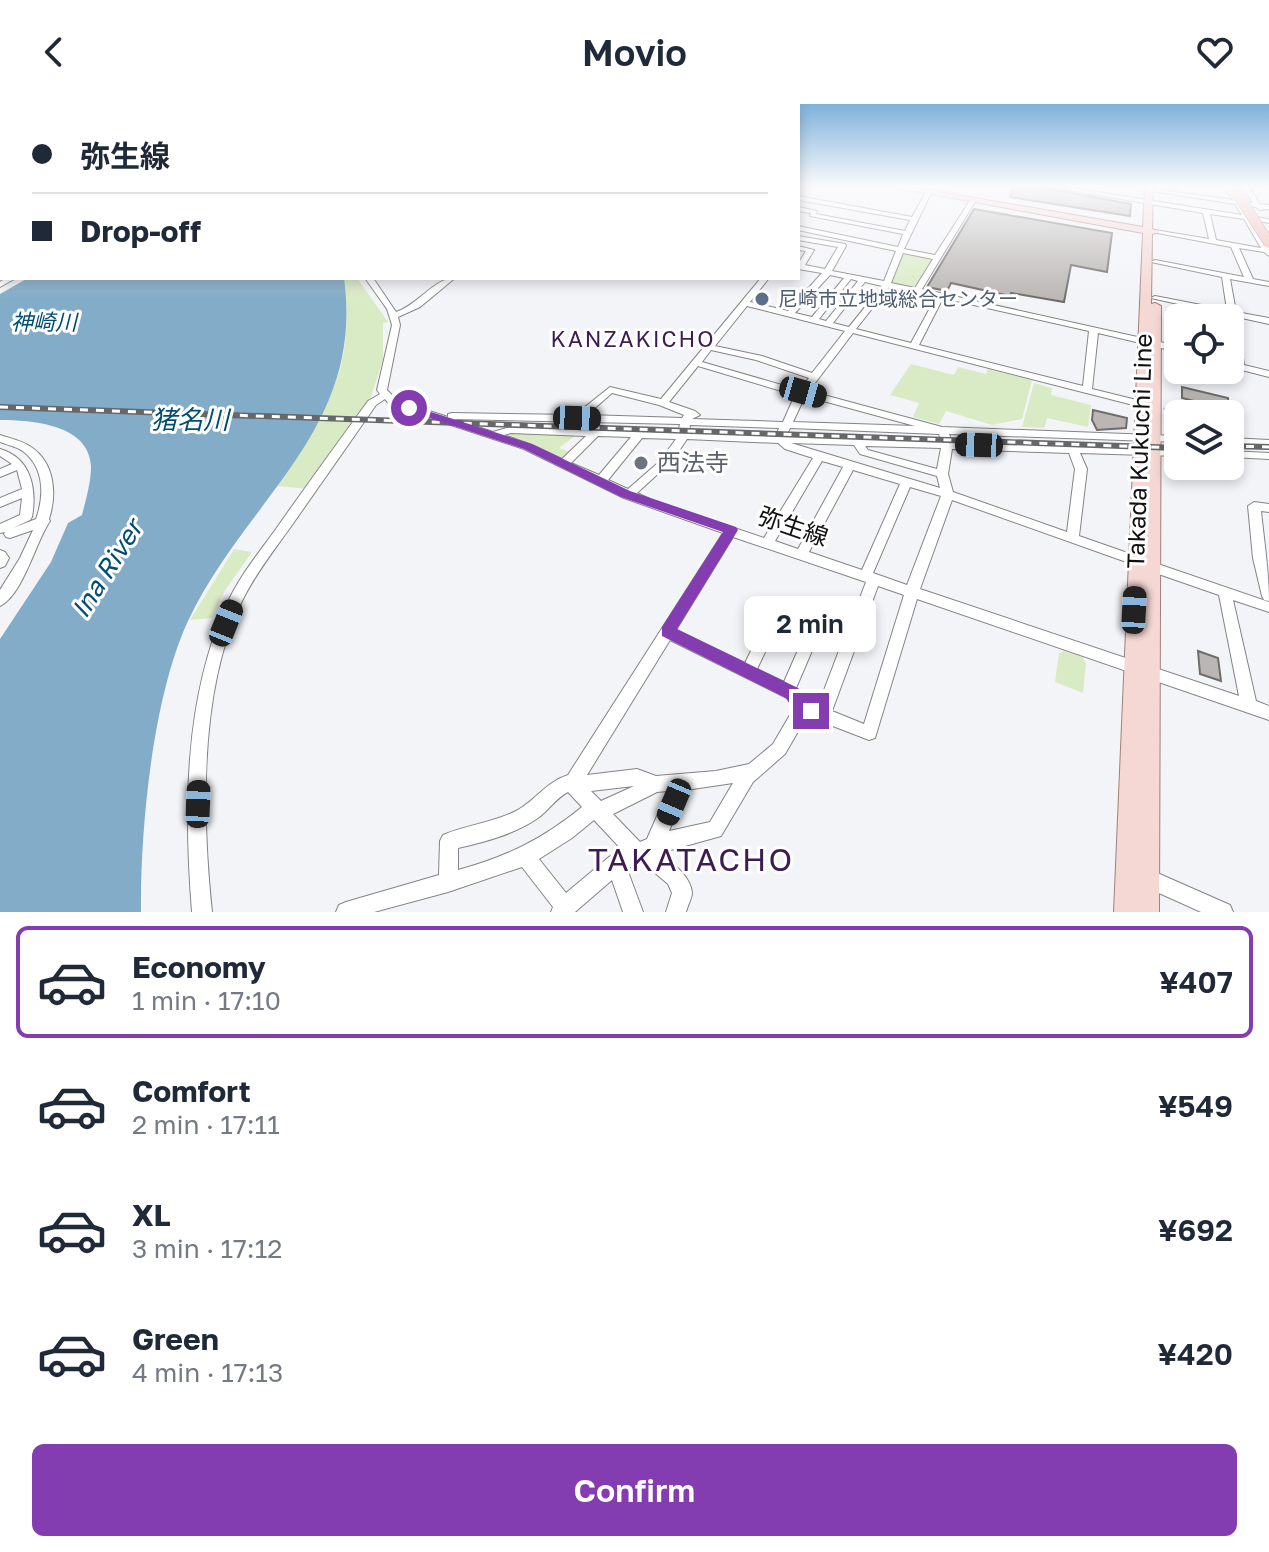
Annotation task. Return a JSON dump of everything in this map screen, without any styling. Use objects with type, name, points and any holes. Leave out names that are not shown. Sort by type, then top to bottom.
[{"type":"highway","points":[[1253,225],[1269,250]]},
{"type":"main road","points":[[1116,225],[1152,231],[1152,225]]},
{"type":"main road","name":"Takada Kukuchi Line","points":[[1145,445],[1141,404],[1155,298],[1152,231]]},
{"type":"main road","name":"Takada Kukuchi Line","points":[[1131,911],[1137,874],[1152,231]]},
{"type":"street","points":[[868,225],[907,233]]},
{"type":"street","points":[[780,438],[802,393],[887,284],[911,225]]},
{"type":"street","points":[[917,291],[958,225]]},
{"type":"street","points":[[1209,225],[1213,242]]},
{"type":"street","points":[[1252,225],[1269,250]]},
{"type":"street","points":[[800,227],[937,258]]},
{"type":"street","points":[[1152,231],[1269,250]]},
{"type":"street","points":[[800,238],[842,246]]},
{"type":"street","points":[[790,314],[827,273],[847,239]]},
{"type":"street","points":[[1234,245],[1250,281]]},
{"type":"street","points":[[800,248],[810,250],[800,265]]},
{"type":"street","points":[[1155,262],[1269,284]]},
{"type":"street","points":[[800,267],[941,295],[1164,346]]},
{"type":"street","points":[[1226,276],[1230,304]]},
{"type":"street","points":[[814,320],[849,277]]},
{"type":"street","points":[[202,912],[198,866],[199,783],[210,688],[226,623],[263,556],[372,403],[384,396],[382,384],[394,342],[394,315],[370,280]]},
{"type":"street","points":[[394,315],[416,309],[431,290],[448,280]]},
{"type":"street","points":[[663,403],[763,280]]},
{"type":"street","points":[[828,324],[863,280]]},
{"type":"street","points":[[914,346],[941,295]]},
{"type":"street","points":[[1155,298],[1184,304]]},
{"type":"street","points":[[745,303],[1141,404]]},
{"type":"street","points":[[1244,316],[1269,321]]},
{"type":"street","points":[[1087,390],[1094,329]]},
{"type":"street","points":[[709,347],[759,358],[815,377]]},
{"type":"street","points":[[696,363],[945,438]]},
{"type":"street","points":[[1244,367],[1268,374],[1269,385]]},
{"type":"street","points":[[577,418],[610,390],[663,403],[688,418]]},
{"type":"street","name":"弥生線","points":[[384,396],[401,406],[494,435],[628,495],[1269,713]]},
{"type":"street","points":[[440,416],[688,418],[721,424],[789,425],[1073,449],[1164,442]]},
{"type":"street","points":[[628,495],[667,462],[684,435],[688,418]]},
{"type":"street","points":[[494,435],[510,430],[857,441],[945,438],[1145,445],[1164,450]]},
{"type":"street","points":[[563,464],[596,432]]},
{"type":"street","points":[[600,481],[640,434]]},
{"type":"street","points":[[0,438],[18,443],[36,457],[47,481],[44,521],[26,561],[0,601]]},
{"type":"street","points":[[780,438],[789,447],[948,494],[1269,607]]},
{"type":"street","points":[[667,632],[787,691],[803,707],[869,733],[948,494],[942,474],[945,438]]},
{"type":"street","points":[[857,441],[864,452],[942,474]]},
{"type":"street","points":[[1244,442],[1269,443]]},
{"type":"street","points":[[1073,449],[1081,469],[1073,537]]},
{"type":"street","points":[[0,452],[19,465],[29,484],[26,517],[0,529]]},
{"type":"street","points":[[1244,455],[1269,456]]},
{"type":"street","points":[[768,542],[819,457]]},
{"type":"street","points":[[0,473],[19,465]]},
{"type":"street","points":[[802,553],[849,466]]},
{"type":"street","points":[[823,713],[906,483]]},
{"type":"street","points":[[0,503],[28,491]]},
{"type":"street","points":[[1269,508],[1254,506],[1259,558],[1269,596]]},
{"type":"street","points":[[0,537],[44,521]]},
{"type":"street","points":[[676,912],[682,893],[675,877],[596,810],[572,784],[731,530]]},
{"type":"street","points":[[0,555],[3,558],[0,563]]},
{"type":"street","points":[[1225,593],[1249,707]]},
{"type":"street","points":[[748,672],[775,616],[849,645]]},
{"type":"street","points":[[787,691],[813,631]]},
{"type":"street","points":[[526,857],[563,910],[616,864],[673,837],[715,830],[747,776],[779,749],[803,707]]},
{"type":"street","points":[[354,910],[501,868],[558,840],[596,810],[656,784],[725,778],[753,771]]},
{"type":"street","points":[[448,883],[449,841],[483,834],[529,813],[557,785],[637,777],[656,784]]},
{"type":"street","points":[[645,850],[666,821],[681,782]]},
{"type":"street","points":[[616,864],[633,912]]},
{"type":"street","points":[[1137,874],[1223,912]]},
{"type":"green space","points":[[903,253],[933,259],[913,288],[891,283]]},
{"type":"green space","points":[[344,280],[358,280],[388,322],[383,323],[383,359],[371,397],[308,489],[277,486],[310,435],[333,389],[341,365],[347,311]]},
{"type":"green space","points":[[911,364],[954,375],[958,367],[986,374],[988,369],[1032,380],[1022,419],[992,425],[946,411],[939,424],[913,417],[919,403],[890,395]]},
{"type":"green space","points":[[1034,383],[1052,388],[1051,395],[1091,405],[1088,427],[1047,418],[1044,428],[1022,427]]},
{"type":"green space","points":[[514,432],[576,435],[559,448],[570,452],[564,458],[510,435]]},
{"type":"green space","points":[[234,549],[252,552],[224,592],[212,618],[190,620]]},
{"type":"green space","points":[[1064,651],[1082,657],[1086,663],[1083,693],[1055,682],[1059,653]]},
{"type":"water","name":"猪名川","points":[[24,280],[344,280],[346,331],[337,378],[319,421],[296,460],[212,577],[188,621],[176,652],[157,724],[151,763],[143,842],[141,912],[0,912],[0,639],[51,562],[68,523],[82,515],[91,466],[88,452],[70,433],[42,423],[0,420],[0,294]]},
{"type":"building","points":[[965,225],[1064,225],[1112,233],[1107,272],[1071,265],[1064,302],[1011,293],[1010,296],[951,283],[947,291],[927,287]]},
{"type":"building","points":[[1182,387],[1228,400],[1190,400],[1182,398]]},
{"type":"building","points":[[1093,410],[1127,418],[1126,428],[1097,430],[1092,420]]},
{"type":"building","points":[[1198,651],[1218,658],[1221,681],[1200,674]]},
{"type":"railway","points":[[0,407],[1164,448]]},
{"type":"railway","points":[[1244,446],[1269,447]]},
{"type":"place","name":"尼崎市立地域総合センター","points":[[762,299]]},
{"type":"place","name":"西法寺","points":[[641,463]]},
{"type":"district","name":"KANZAKICHO","points":[[633,339]]},
{"type":"district","name":"TAKATACHO","points":[[691,860]]},
{"type":"route","points":[[409,408],[528,447],[648,503],[731,530],[667,632],[792,693],[800,704],[811,711]]},
{"type":"water label","name":"神崎川","points":[[44,322]]},
{"type":"water label","name":"Ina River","points":[[107,569]]}]
